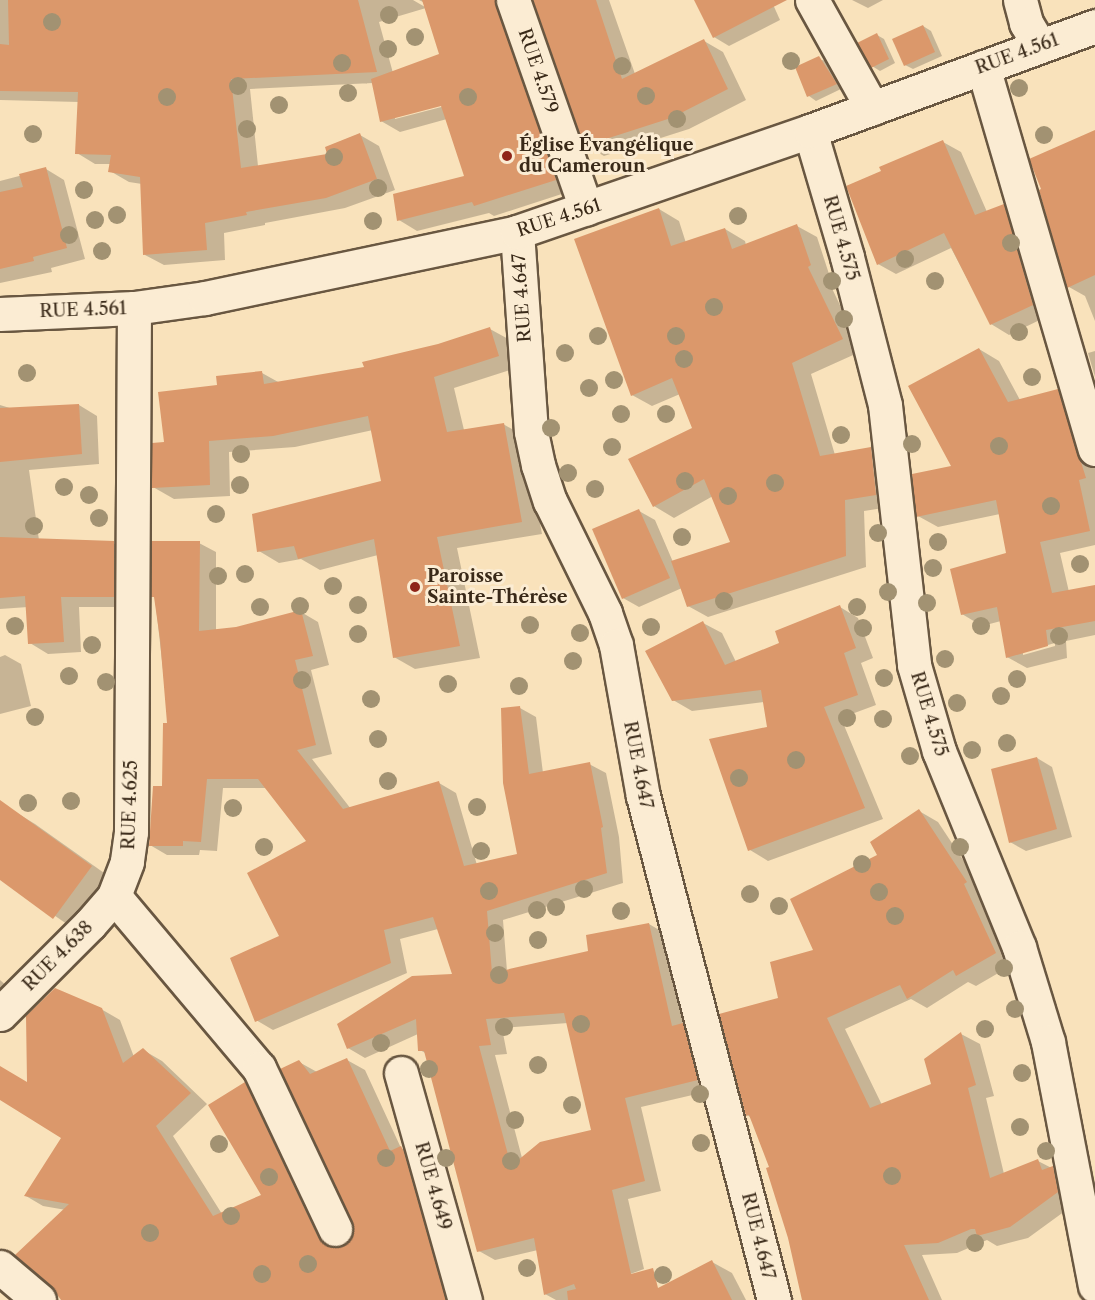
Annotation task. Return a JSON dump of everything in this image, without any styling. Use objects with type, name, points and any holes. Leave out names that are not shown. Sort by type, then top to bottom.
[{"type":"street","name":"RUE 4.579","points":[[513,0],[586,209]]},
{"type":"street","points":[[812,0],[872,108]]},
{"type":"street","points":[[1020,0],[1026,22],[1040,46]]},
{"type":"street","name":"RUE 4.561","points":[[0,314],[135,308],[205,298],[310,278],[518,232],[810,131],[1095,26]]},
{"type":"street","points":[[983,67],[1095,449]]},
{"type":"street","name":"RUE 4.575","points":[[810,131],[847,257],[885,405],[914,665],[939,751],[1018,947],[1048,1042],[1095,1285]]},
{"type":"street","name":"RUE 4.647","points":[[518,232],[531,432],[538,465],[550,501],[604,613],[616,645],[643,796],[774,1300]]},
{"type":"street","name":"RUE 4.625","points":[[114,896],[127,862],[131,832],[135,308]]},
{"type":"street","points":[[114,896],[260,1068],[335,1229]]},
{"type":"street","name":"RUE 4.638","points":[[0,1014],[90,924],[114,896]]},
{"type":"street","name":"RUE 4.649","points":[[401,1072],[465,1300]]},
{"type":"street","points":[[0,1267],[39,1300]]},
{"type":"building","points":[[8,0],[358,0],[377,72],[231,79],[241,168],[327,154],[325,147],[360,133],[377,179],[326,198],[246,212],[247,215],[205,223],[207,250],[143,255],[140,177],[108,172],[111,155],[75,154],[78,92],[0,91],[0,44],[9,45]]},
{"type":"building","points":[[422,0],[495,0],[556,180],[474,206],[472,202],[397,221],[393,194],[464,176],[441,106],[380,122],[371,79],[439,54]]},
{"type":"building","points":[[533,0],[596,0],[622,79],[704,39],[728,89],[671,118],[584,146]]},
{"type":"building","points":[[694,0],[787,0],[713,38]]},
{"type":"building","points":[[923,25],[935,52],[904,66],[892,39]]},
{"type":"building","points":[[877,33],[889,59],[871,68],[857,43]]},
{"type":"building","points":[[819,56],[837,84],[807,97],[795,67]]},
{"type":"building","points":[[1095,130],[1095,275],[1067,288],[1039,190],[1041,189],[1029,159]]},
{"type":"building","points":[[943,140],[975,215],[1004,204],[1033,305],[990,325],[944,233],[877,265],[846,186],[881,171],[879,167]]},
{"type":"building","points":[[46,167],[67,248],[33,257],[34,261],[0,269],[0,192],[23,187],[19,174]]},
{"type":"building","points":[[659,208],[671,246],[725,228],[732,249],[797,224],[811,265],[808,267],[843,339],[792,363],[820,456],[871,447],[876,495],[845,500],[846,556],[687,607],[671,561],[730,542],[704,479],[653,507],[628,459],[692,428],[672,378],[631,396],[574,239]]},
{"type":"building","points":[[490,327],[499,356],[434,377],[447,432],[504,423],[522,522],[437,537],[460,646],[393,658],[374,539],[298,559],[294,546],[257,552],[252,514],[381,481],[368,416],[273,436],[209,441],[210,485],[152,488],[152,443],[164,442],[158,392],[217,385],[216,376],[262,371],[264,384],[364,367],[362,362],[438,344]]},
{"type":"building","points":[[979,348],[1008,402],[1058,389],[1086,478],[1079,480],[1090,531],[1040,542],[1052,593],[1095,585],[1095,621],[1046,630],[1048,646],[1006,658],[997,607],[961,615],[950,569],[1006,553],[996,500],[916,517],[912,474],[951,466],[908,386]]},
{"type":"building","points":[[79,404],[82,454],[0,462],[0,408]]},
{"type":"building","points":[[639,509],[670,578],[622,599],[592,529]]},
{"type":"building","points":[[0,537],[114,541],[114,597],[61,597],[64,642],[28,644],[25,596],[0,598]]},
{"type":"building","points":[[151,541],[200,541],[199,631],[236,627],[301,610],[313,656],[295,660],[316,745],[297,750],[343,809],[439,781],[464,866],[517,854],[503,783],[501,708],[520,706],[529,774],[590,762],[603,827],[601,828],[607,873],[487,911],[492,973],[588,951],[586,935],[649,923],[672,1026],[683,1023],[698,1080],[625,1098],[645,1181],[612,1190],[631,1274],[653,1268],[658,1288],[712,1260],[732,1300],[568,1300],[567,1291],[576,1289],[574,1284],[544,1295],[534,1238],[477,1252],[424,1051],[418,1051],[416,1019],[347,1049],[337,1024],[412,976],[452,974],[433,917],[384,930],[391,963],[255,1022],[230,958],[279,936],[247,873],[306,841],[258,779],[207,779],[201,842],[183,841],[183,846],[149,846],[153,786],[162,786],[163,723],[167,723],[160,639],[154,597],[151,597]],"holes":[[[564,1013],[591,1130],[540,1142],[511,1166],[479,1046],[491,1045],[486,1019]]]},
{"type":"building","points":[[840,605],[856,648],[844,653],[858,695],[824,707],[865,808],[748,851],[709,739],[767,727],[761,690],[672,701],[645,651],[703,621],[725,665],[779,643],[775,631]]},
{"type":"building","points":[[1037,757],[1057,829],[1009,843],[991,769]]},
{"type":"building","points":[[0,800],[92,866],[53,919],[0,880]]},
{"type":"building","points":[[919,809],[967,882],[964,884],[996,953],[956,976],[953,970],[907,999],[900,985],[827,1018],[870,1108],[931,1084],[924,1059],[961,1032],[976,1085],[968,1088],[990,1178],[1038,1159],[1042,1170],[1053,1166],[1058,1192],[1010,1227],[977,1236],[975,1229],[971,1229],[938,1243],[904,1245],[929,1300],[802,1300],[788,1238],[766,1168],[769,1167],[749,1115],[746,1116],[719,1014],[778,998],[770,962],[813,950],[790,899],[877,855],[870,842]]},
{"type":"building","points":[[55,988],[102,1008],[123,1063],[143,1048],[191,1093],[156,1126],[213,1216],[261,1195],[208,1105],[245,1082],[318,1237],[325,1245],[334,1248],[344,1246],[351,1239],[354,1231],[352,1222],[280,1069],[299,1060],[310,1074],[347,1058],[390,1151],[401,1146],[404,1152],[446,1300],[61,1300],[51,1286],[15,1255],[69,1204],[24,1196],[61,1138],[0,1100],[0,1066],[27,1082],[26,1016]]},
{"type":"place","name":"Église Évangélique du Cameroun","points":[[507,156]]},
{"type":"place","name":"Paroisse Sainte-Thérèse","points":[[415,587]]}]
